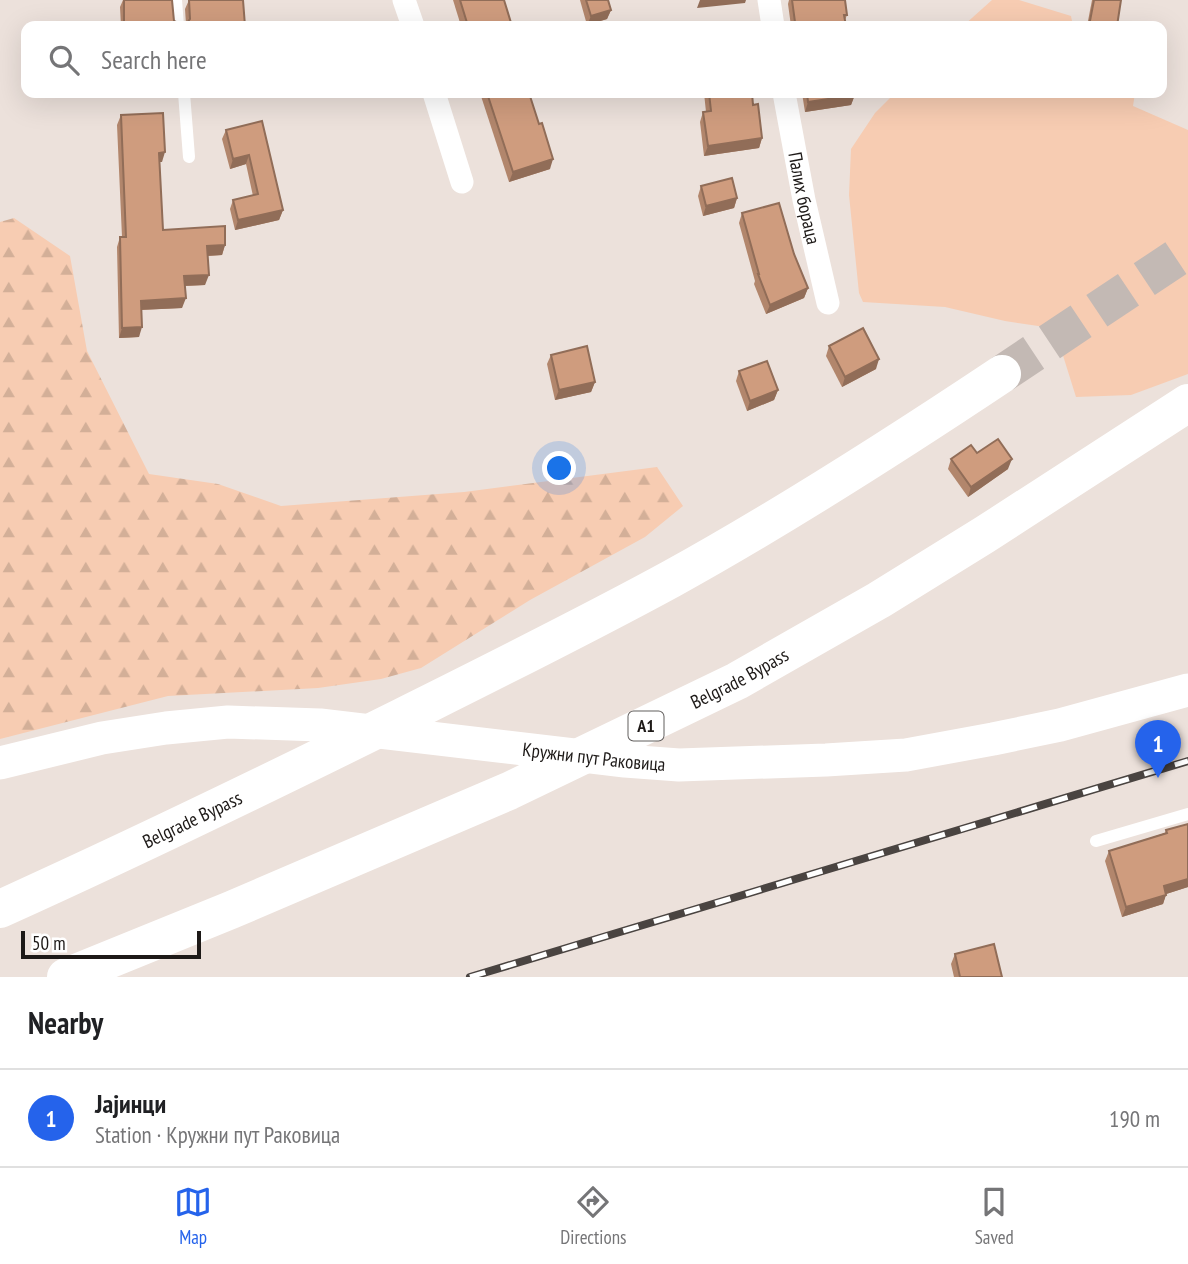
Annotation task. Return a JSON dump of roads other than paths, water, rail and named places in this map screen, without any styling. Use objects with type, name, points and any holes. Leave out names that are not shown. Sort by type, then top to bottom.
[{"type":"highway","name":"Belgrade Bypass","points":[[0,909],[289,773],[501,668],[671,579],[814,496],[1002,374]]},
{"type":"highway","name":"Belgrade Bypass","points":[[66,977],[231,910],[509,791],[737,681],[984,535],[1188,402]]},
{"type":"main road","name":"Кружни пут Раковица","points":[[0,764],[102,738],[228,722],[320,725],[679,765],[826,760],[906,755],[993,739],[1060,725],[1188,690]]},
{"type":"street","points":[[404,0],[411,21]]},
{"type":"street","points":[[769,0],[772,21]]},
{"type":"street","points":[[436,98],[462,182]]},
{"type":"street","name":"Палих бораца","points":[[785,98],[828,303]]},
{"type":"lane","points":[[176,0],[178,21]]},
{"type":"lane","points":[[184,98],[188,158]]},
{"type":"lane","points":[[1096,841],[1188,814]]},
{"type":"tunnel","points":[[1002,374],[1188,250]]},
{"type":"railway","points":[[470,977],[1188,761]]},
{"type":"place","name":"Јајинци","points":[[1158,778]]}]
